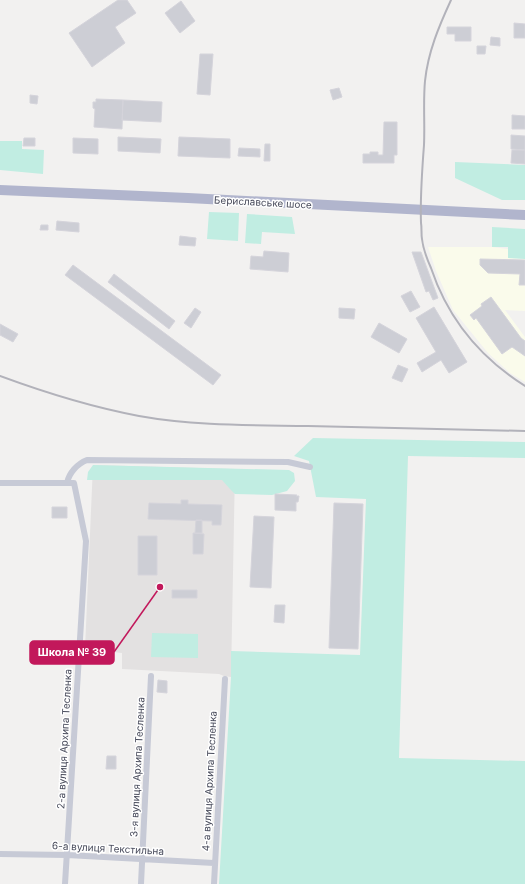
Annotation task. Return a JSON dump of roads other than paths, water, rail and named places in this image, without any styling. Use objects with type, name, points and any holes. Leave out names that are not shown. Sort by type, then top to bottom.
[{"type":"main road","name":"Бериславське шосе","points":[[0,190],[525,215]]},
{"type":"street","points":[[0,483],[68,483],[69,477],[73,471],[87,460],[288,462],[310,467]]},
{"type":"street","name":"2-а вулиця Архипа Тесленка","points":[[65,884],[86,541],[74,483],[68,483]]},
{"type":"street","name":"3-я вулиця Архипа Тесленка","points":[[141,884],[151,676]]},
{"type":"street","name":"4-а вулиця Архипа Тесленка","points":[[214,884],[225,678]]},
{"type":"street","name":"6-а вулиця Текстильна","points":[[0,854],[67,855],[214,863]]},
{"type":"railway","points":[[451,0],[435,39],[426,70],[421,204],[421,223],[424,250],[446,304],[467,335],[493,362],[508,375],[525,386]]},
{"type":"railway","points":[[0,376],[86,404],[139,416],[181,422],[244,425],[525,431]]},
{"type":"place","name":"Школа № 39","points":[[160,587]]}]
